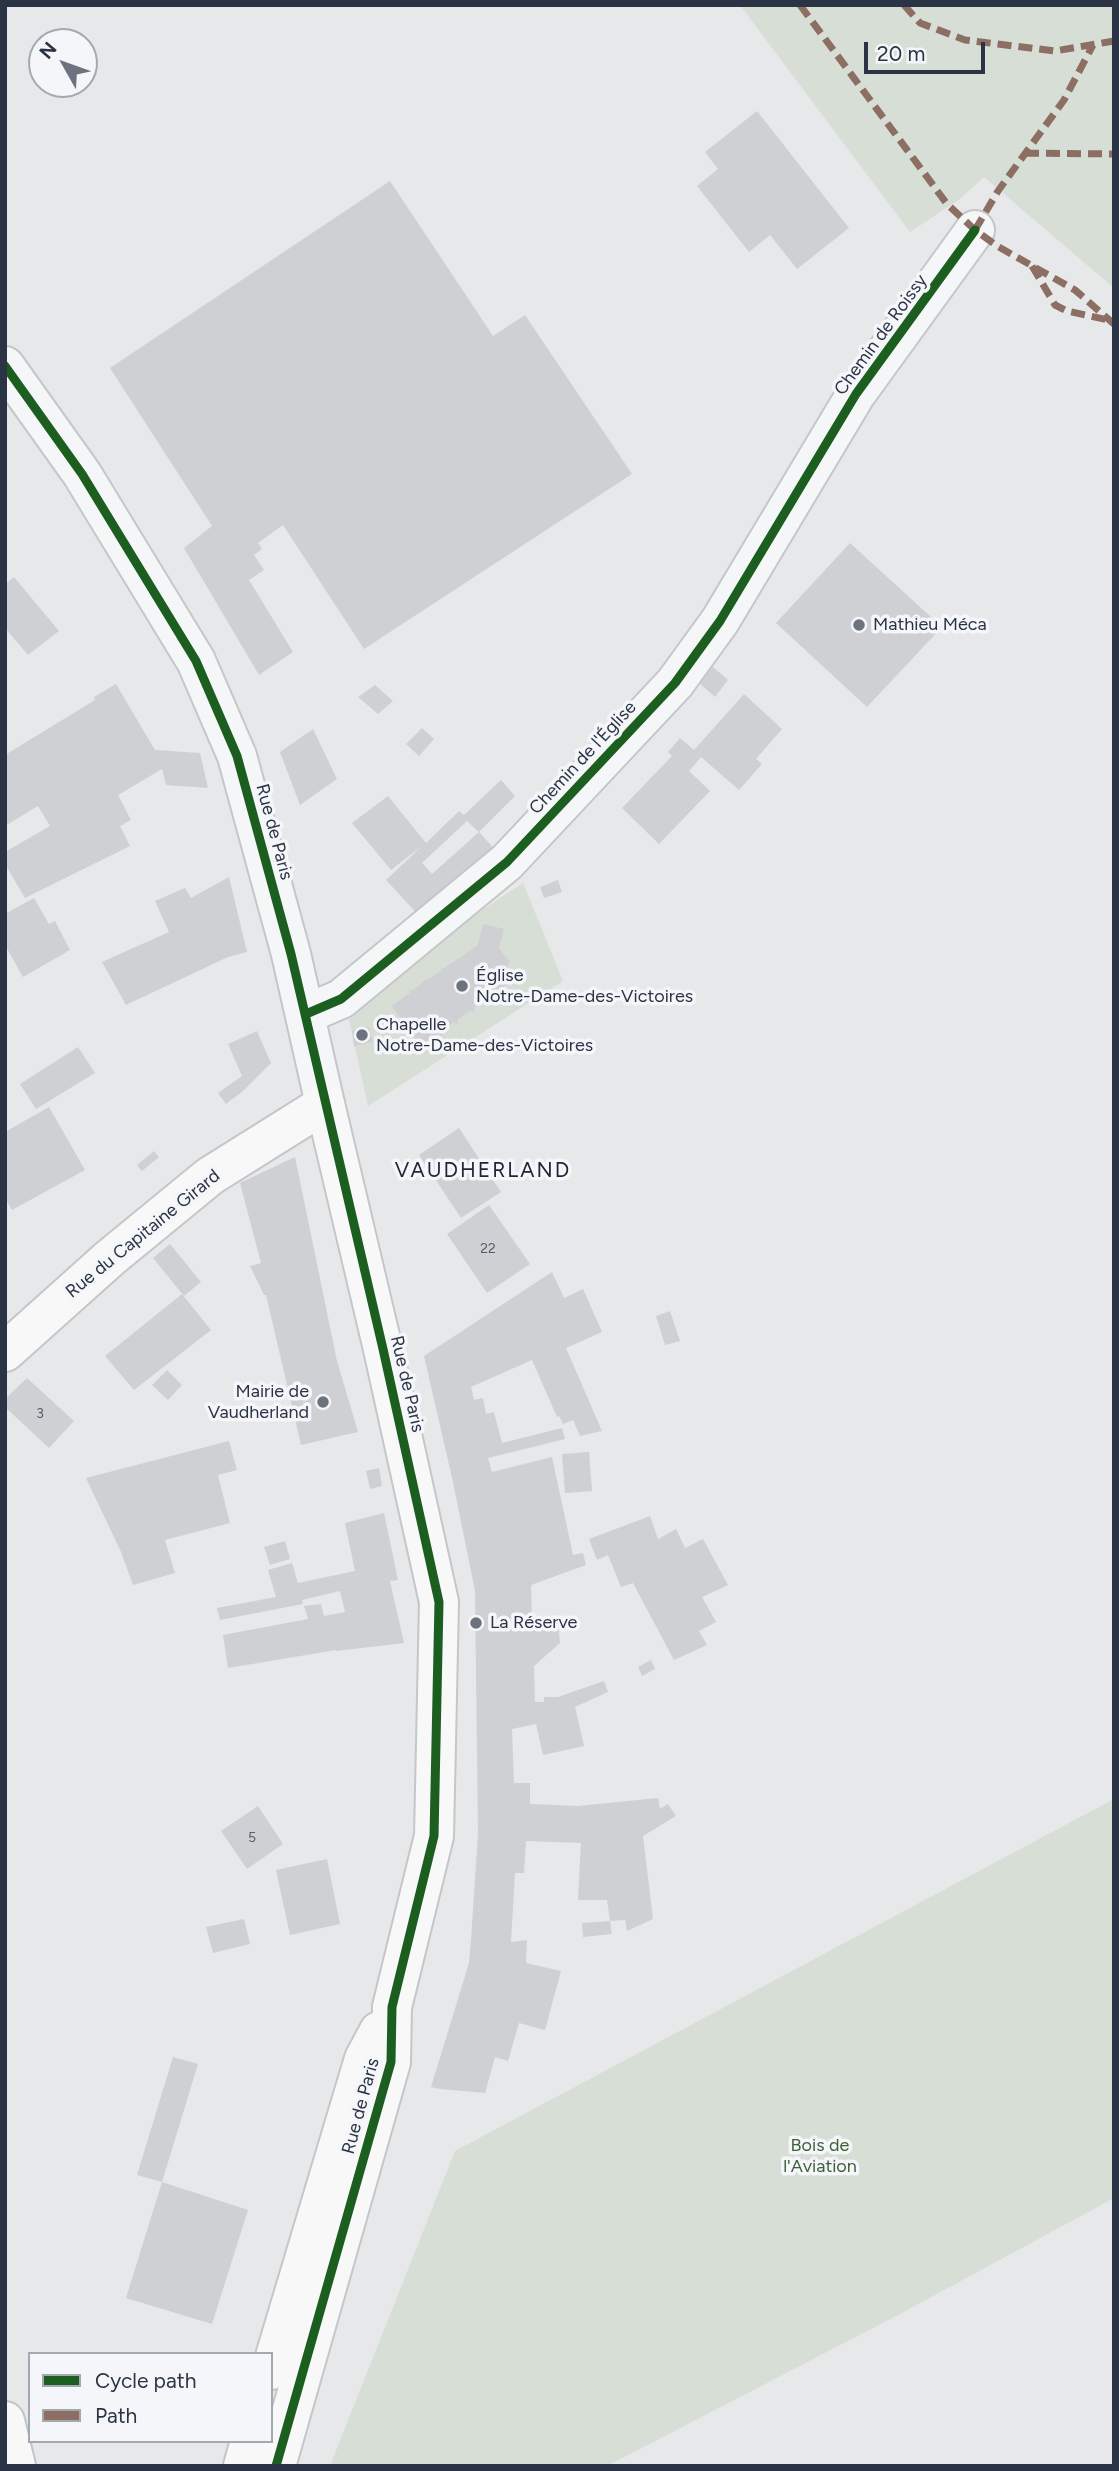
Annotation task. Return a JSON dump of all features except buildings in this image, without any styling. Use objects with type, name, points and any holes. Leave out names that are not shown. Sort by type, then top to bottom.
[{"type":"street","name":"Chemin de Roissy","points":[[817,460],[856,394],[975,230]]},
{"type":"street","name":"Rue de Paris","points":[[5,366],[82,474],[196,661],[237,757],[306,1014],[439,1602],[434,1836],[392,2007],[391,2062],[276,2466]]},
{"type":"street","name":"Chemin de l'Église","points":[[306,1014],[341,999],[507,862],[675,683],[720,621],[817,460]]},
{"type":"street","name":"Rue du Capitaine Girard","points":[[5,1352],[110,1258],[210,1176],[326,1104]]},
{"type":"street","name":"Rue de Paris","points":[[273,2363],[365,2059],[392,2007]]},
{"type":"street","points":[[5,2421],[16,2466]]},
{"type":"street","points":[[243,2466],[249,2443]]},
{"type":"green space","points":[[740,5],[1114,5],[1114,288],[984,177],[960,199],[910,232]]},
{"type":"green space","points":[[523,883],[563,981],[368,1106],[349,1019],[452,930]]},
{"type":"green space","name":"Bois de l'Aviation","points":[[1114,1799],[1114,2198],[898,2315],[607,2466],[330,2466],[455,2151]]},
{"type":"marked path","points":[[800,5],[947,204],[997,246],[1075,290],[1114,324]]},
{"type":"marked path","points":[[904,5],[920,23],[965,40],[1055,51],[1114,41]]},
{"type":"marked path","points":[[975,230],[998,191],[1064,100],[1093,45]]},
{"type":"marked path","points":[[1025,153],[1114,154]]},
{"type":"marked path","points":[[1032,266],[1055,305],[1067,311],[1108,320]]},
{"type":"cycle path","points":[[306,1014],[341,999],[507,862],[675,683],[720,621],[856,394],[975,230]]},
{"type":"cycle path","points":[[5,366],[82,474],[196,661],[237,756],[291,954],[439,1602],[434,1836],[392,2007],[391,2062],[276,2466]]},
{"type":"place","name":"Mathieu Méca","points":[[859,625]]},
{"type":"place","name":"Église Notre-Dame-des-Victoires","points":[[462,986]]},
{"type":"place","name":"Chapelle Notre-Dame-des-Victoires","points":[[362,1035]]},
{"type":"place","name":"Mairie de Vaudherland","points":[[323,1402]]},
{"type":"place","name":"La Réserve","points":[[476,1623]]},
{"type":"district","name":"VAUDHERLAND","points":[[483,1171]]}]
